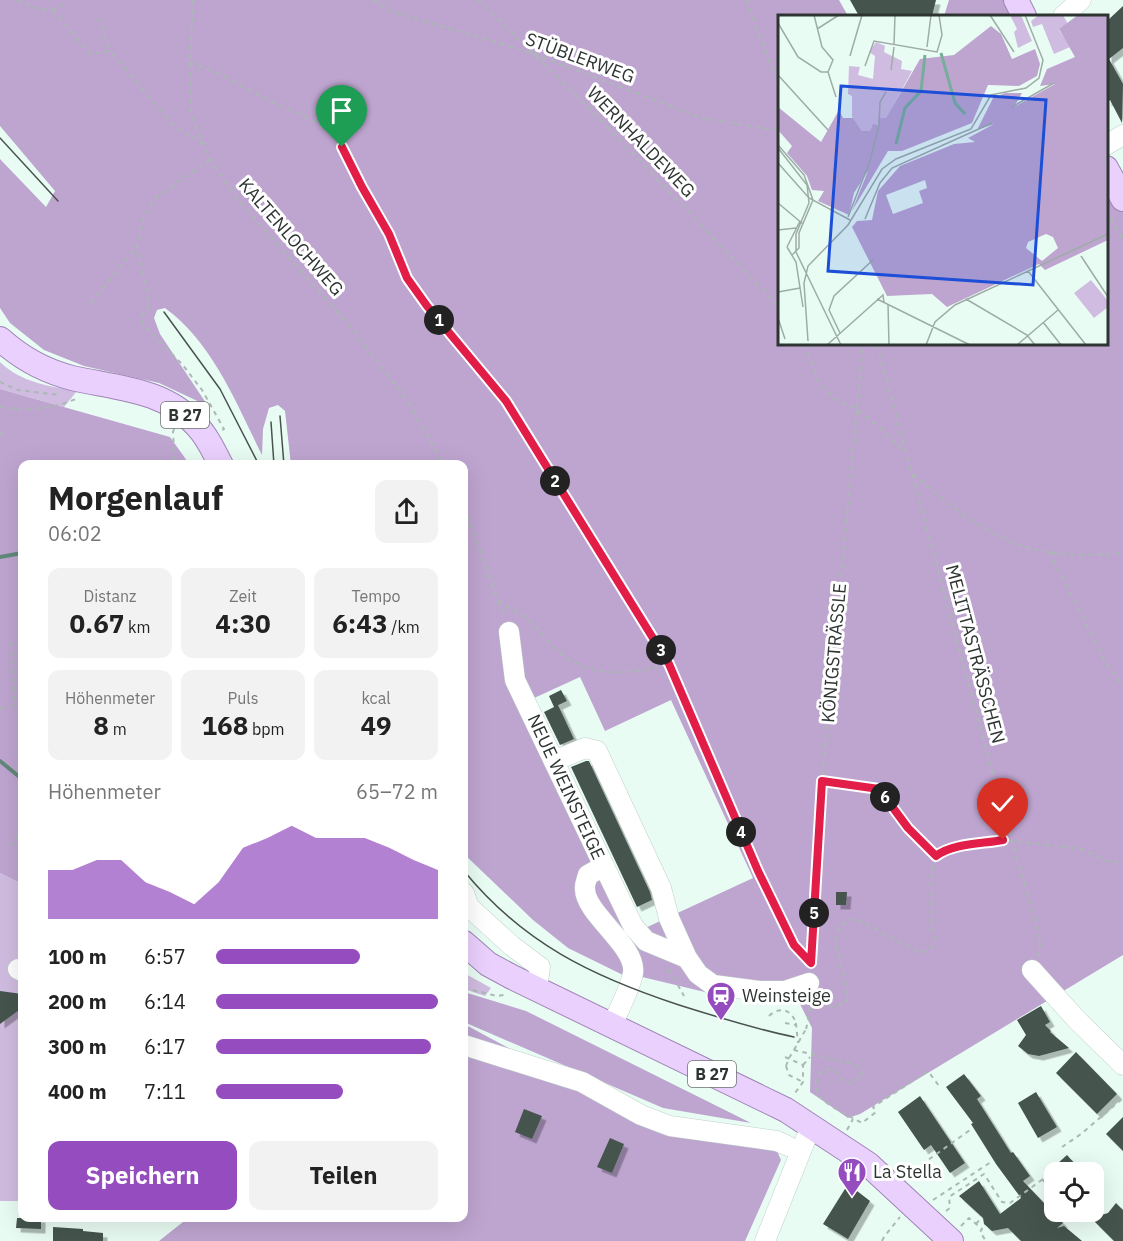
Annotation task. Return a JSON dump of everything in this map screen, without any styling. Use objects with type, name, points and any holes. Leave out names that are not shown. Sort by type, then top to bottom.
[{"type":"main road","points":[[1016,0],[1024,15]]},
{"type":"main road","points":[[1108,170],[1123,199]]},
{"type":"main road","name":"B 27","points":[[0,339],[31,363],[51,372],[148,394],[167,402],[197,426],[208,440],[218,460]]},
{"type":"main road","name":"B 27","points":[[468,946],[488,964],[761,1097],[811,1126],[868,1164],[892,1185],[917,1216],[951,1241]]},
{"type":"street","points":[[1064,15],[1081,0]]},
{"type":"street","points":[[1108,144],[1123,135]]},
{"type":"street","name":"NEUE WEINSTEIGE","points":[[509,632],[516,680],[604,866],[588,875],[585,889],[588,900],[625,949],[633,972],[612,1026]]},
{"type":"street","points":[[554,761],[585,748],[597,751],[661,888],[669,918],[687,958],[698,974],[713,985],[759,991],[785,991],[810,983]]},
{"type":"street","points":[[604,866],[633,926],[646,941],[687,958]]},
{"type":"street","points":[[468,905],[512,946],[540,967],[537,989]]},
{"type":"street","points":[[1032,970],[1123,1065]]},
{"type":"street","points":[[468,1046],[582,1082],[641,1115],[670,1126],[777,1141],[788,1146]]},
{"type":"street","points":[[765,1241],[811,1126]]},
{"type":"path","points":[[17,0],[40,10],[53,10],[68,0]]},
{"type":"path","name":"KALTENLOCHWEG","points":[[193,0],[190,63],[191,115],[210,159],[238,201],[348,324],[406,398],[441,460]]},
{"type":"path","name":"STÜBLERWEG","points":[[373,0],[393,12],[531,53],[702,118],[778,131]]},
{"type":"path","name":"WERNHALDEWEG","points":[[478,0],[607,126],[778,306]]},
{"type":"path","points":[[746,0],[778,78]]},
{"type":"path","points":[[53,10],[90,54],[110,51]]},
{"type":"path","points":[[98,18],[110,51],[173,125],[203,144]]},
{"type":"path","points":[[190,63],[218,73],[276,104],[299,113],[328,130],[342,147],[389,234],[407,278],[427,306],[506,401],[669,664],[641,671],[608,673],[592,670],[573,662],[557,650],[529,621],[498,601]]},
{"type":"path","points":[[202,390],[182,364],[144,325],[141,317],[150,305],[137,246],[144,216],[156,198],[210,159]]},
{"type":"path","points":[[1108,211],[1123,240]]},
{"type":"path","points":[[91,303],[137,246]]},
{"type":"path","points":[[806,345],[819,382],[833,398],[856,409],[877,425],[906,453]]},
{"type":"path","name":"KÖNIGSTRÄSSLE","points":[[669,664],[758,871],[794,945],[811,963],[822,781],[863,345]]},
{"type":"path","name":"MELITTASTRÄSSCHEN","points":[[877,345],[1040,939],[1040,954],[1032,970]]},
{"type":"path","points":[[0,382],[18,390],[63,395]]},
{"type":"path","points":[[0,406],[35,409],[65,403],[84,396],[73,395]]},
{"type":"path","points":[[176,460],[173,432],[182,412]]},
{"type":"path","points":[[0,433],[8,438]]},
{"type":"path","points":[[912,474],[949,504],[983,527],[1016,544],[1088,556],[1123,553]]},
{"type":"path","points":[[468,518],[509,632]]},
{"type":"path","points":[[1048,551],[1106,663],[1123,686]]},
{"type":"path","points":[[12,642],[15,705]]},
{"type":"path","points":[[0,708],[18,705]]},
{"type":"path","points":[[822,781],[879,789],[908,828],[936,856]]},
{"type":"path","points":[[9,846],[18,836]]},
{"type":"path","points":[[810,1058],[803,1065],[803,1082],[789,1075],[786,1066],[806,1029],[810,1005],[834,1007],[847,1002],[847,987],[840,964],[836,932],[840,924],[856,919],[921,953],[930,949],[934,943],[934,928],[930,880],[936,856],[945,849],[960,848],[971,843],[1003,840],[1081,849],[1107,861],[1123,863]]},
{"type":"path","points":[[658,947],[660,956],[684,996]]},
{"type":"path","points":[[468,989],[489,994],[504,994]]},
{"type":"path","points":[[769,1016],[776,1010],[785,1010],[793,1014],[798,1043]]},
{"type":"path","points":[[787,1023],[796,1025]]},
{"type":"path","points":[[794,1050],[854,1064],[858,1067],[862,1075],[853,1083],[845,1083],[835,1071],[828,1070],[819,1073],[815,1080],[815,1088],[819,1097],[862,1123],[876,1112],[873,1107],[928,1071],[939,1086]]},
{"type":"path","points":[[785,1057],[803,1065]]},
{"type":"path","points":[[1062,1147],[1123,1098]]},
{"type":"path","points":[[892,1185],[970,1130]]},
{"type":"path","points":[[882,1241],[884,1237],[991,1162]]},
{"type":"path","points":[[848,1184],[849,1173]]},
{"type":"path","points":[[917,1216],[950,1208],[950,1197],[984,1174],[1002,1202],[1010,1203],[1042,1179],[1044,1181]]},
{"type":"path","points":[[976,1224],[982,1217]]},
{"type":"path","points":[[967,1221],[969,1218],[982,1229],[980,1232],[986,1241]]},
{"type":"shaded area","points":[[0,0],[839,0],[847,15],[778,15],[778,345],[1108,345],[1108,183],[1123,212],[1123,955],[860,1114],[848,1118],[810,1092],[812,1028],[798,1000],[709,993],[638,976],[623,975],[568,948],[533,920],[468,858],[468,460],[290,460],[285,411],[278,405],[269,408],[263,429],[262,455],[233,395],[210,356],[182,322],[165,308],[157,310],[154,318],[160,334],[208,406],[159,383],[84,366],[44,350],[10,323],[0,308],[0,159],[46,207],[55,191],[0,126]],"holes":[[[580,677],[605,731],[671,700],[753,878],[643,929],[560,751],[556,753],[532,699]]]},
{"type":"shaded area","points":[[949,0],[1004,0],[1014,15],[944,15]]},
{"type":"shaded area","points":[[0,362],[26,379],[77,391],[64,407],[0,389]]},
{"type":"shaded area","points":[[0,389],[170,437],[186,460],[18,460],[18,882],[0,873]]},
{"type":"shaded area","points":[[0,873],[18,882],[18,1201],[0,1201]]},
{"type":"shaded area","points":[[468,975],[491,988],[485,996],[468,990]]},
{"type":"shaded area","points":[[468,993],[526,1011],[751,1123],[663,1108],[468,1024]]},
{"type":"shaded area","points":[[468,1026],[645,1121],[774,1144],[781,1160],[745,1241],[159,1241],[183,1222],[468,1222]]},
{"type":"building","points":[[850,0],[936,0],[932,15],[858,15]]},
{"type":"building","points":[[1123,6],[1123,48],[1109,59],[1123,84],[1122,123],[1110,100],[1108,101],[1108,20]]},
{"type":"building","points":[[561,690],[567,701],[554,707],[549,696]]},
{"type":"building","points":[[558,705],[574,739],[560,745],[544,712]]},
{"type":"building","points":[[589,761],[650,892],[652,900],[637,907],[571,767]]},
{"type":"building","points":[[836,892],[847,892],[846,905],[836,905]]},
{"type":"building","points":[[0,991],[18,993],[18,1011],[0,1024]]},
{"type":"building","points":[[1041,1006],[1050,1022],[1045,1025],[1069,1048],[1039,1056],[1028,1054],[1018,1046],[1026,1035],[1017,1020]]},
{"type":"building","points":[[1076,1052],[1117,1094],[1097,1114],[1056,1073]]},
{"type":"building","points":[[964,1074],[981,1096],[977,1099],[1011,1153],[1013,1152],[1030,1176],[1023,1181],[1044,1203],[1044,1222],[1062,1222],[1057,1228],[1064,1226],[1082,1241],[1021,1241],[1008,1228],[992,1231],[984,1224],[983,1218],[959,1196],[979,1181],[1000,1214],[1021,1198],[996,1164],[971,1124],[973,1123],[946,1087]]},
{"type":"building","points":[[1036,1092],[1057,1127],[1038,1138],[1018,1103]]},
{"type":"building","points":[[920,1096],[965,1163],[950,1173],[931,1145],[924,1150],[898,1112]]},
{"type":"building","points":[[524,1109],[542,1116],[532,1139],[515,1132]]},
{"type":"building","points":[[1123,1117],[1123,1151],[1106,1134]]},
{"type":"building","points":[[610,1138],[624,1144],[612,1173],[597,1167]]},
{"type":"building","points":[[1067,1155],[1073,1162],[1059,1162]]},
{"type":"building","points":[[848,1184],[870,1201],[848,1239],[823,1224]]},
{"type":"building","points":[[1116,1203],[1123,1210],[1123,1241],[1114,1241],[1095,1222],[1104,1222],[1104,1214],[1108,1213]]},
{"type":"building","points":[[17,1218],[18,1222],[41,1222],[41,1229],[16,1228]]},
{"type":"building","points":[[53,1227],[103,1233],[103,1241],[53,1241]]},
{"type":"waterway","points":[[0,557],[18,554]]},
{"type":"waterway","points":[[0,761],[18,776]]},
{"type":"tram line","points":[[0,138],[58,201]]},
{"type":"tram line","points":[[164,312],[220,389],[256,460]]},
{"type":"tram line","points":[[280,416],[284,460]]},
{"type":"tram line","points":[[271,422],[274,460]]},
{"type":"tram line","points":[[468,875],[510,918],[535,937],[588,969],[679,1005],[750,1027],[794,1037]]},
{"type":"place","name":"Weinsteige","points":[[721,1022]]},
{"type":"place","name":"La Stella","points":[[852,1198]]},
{"type":"route","points":[[342,147],[389,234],[407,278],[427,306],[506,401],[669,664],[758,871],[794,945],[811,963],[822,781],[879,789],[908,828],[936,856],[945,849],[960,848],[971,843],[991,843],[1003,840]]}]
